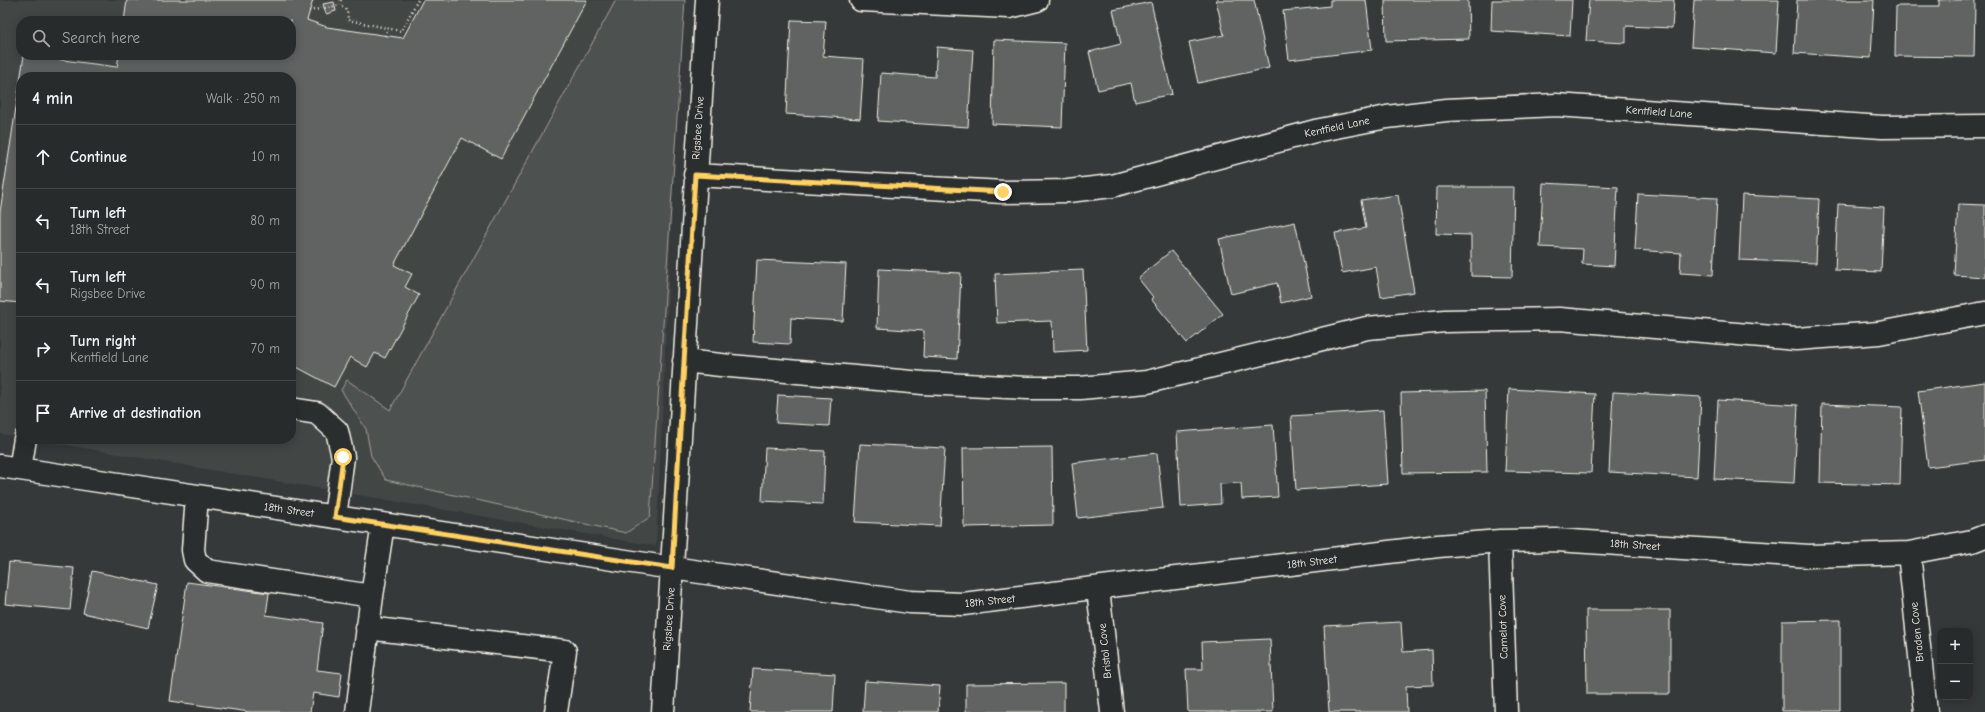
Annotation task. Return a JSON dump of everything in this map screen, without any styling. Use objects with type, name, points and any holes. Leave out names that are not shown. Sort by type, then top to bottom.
[{"type":"street","name":"Rigsbee Drive","points":[[663,712],[707,0]]},
{"type":"street","points":[[861,0],[1009,7],[1037,0]]},
{"type":"street","name":"Kentfield Lane","points":[[695,175],[1003,192],[1068,191],[1112,186],[1315,131],[1387,117],[1446,110],[1556,105],[1882,127],[1985,126]]},
{"type":"street","points":[[684,361],[922,382],[1028,388],[1080,388],[1147,382],[1367,328],[1445,321],[1559,319],[1796,339],[1879,333],[1985,313]]},
{"type":"street","points":[[296,410],[317,413],[337,431],[343,457],[335,517]]},
{"type":"street","points":[[10,468],[22,444]]},
{"type":"street","name":"18th Street","points":[[10,468],[672,568],[910,602],[963,604],[1098,589],[1438,546],[1500,541],[1556,540],[1809,556],[1909,553],[1972,541],[1985,536]]},
{"type":"street","points":[[197,496],[193,550],[195,560],[207,571],[372,596]]},
{"type":"street","points":[[357,712],[367,628],[383,524]]},
{"type":"street","name":"Camelot Cove","points":[[1500,541],[1506,712]]},
{"type":"street","name":"Braden Cove","points":[[1909,553],[1926,712]]},
{"type":"street","name":"Bristol Cove","points":[[1098,589],[1112,712]]},
{"type":"street","points":[[367,628],[565,652],[556,712]]},
{"type":"path","points":[[340,5],[341,0]]},
{"type":"path","points":[[309,11],[340,5],[347,10],[348,20],[401,31],[418,0]]},
{"type":"path","points":[[385,36],[388,28]]},
{"type":"shaded area","points":[[0,0],[682,0],[656,546],[60,444],[296,444],[296,72],[16,72],[16,436],[0,434]]},
{"type":"shaded area","points":[[616,0],[685,0],[650,517],[626,533],[386,480],[371,456],[366,429],[341,390],[347,380],[390,410]]},
{"type":"building","points":[[127,0],[313,0],[307,20],[327,27],[403,38],[423,0],[587,0],[501,159],[462,138],[394,265],[412,274],[405,287],[419,295],[385,358],[375,353],[367,367],[350,357],[334,387],[296,367],[296,72],[21,72],[23,60],[63,60],[117,67],[118,60],[296,60],[296,16],[125,16]]},
{"type":"building","points":[[1216,0],[1254,0],[1269,68],[1198,83],[1189,42],[1224,35]]},
{"type":"building","points":[[1330,0],[1366,0],[1372,50],[1289,60],[1283,11],[1330,6]]},
{"type":"building","points":[[1385,0],[1468,0],[1469,39],[1386,41]]},
{"type":"building","points":[[1492,0],[1572,0],[1570,36],[1491,31]]},
{"type":"building","points":[[1589,0],[1674,0],[1672,28],[1626,26],[1626,43],[1586,41]]},
{"type":"building","points":[[1694,0],[1779,0],[1776,53],[1691,47]]},
{"type":"building","points":[[1797,0],[1874,0],[1871,58],[1794,53]]},
{"type":"building","points":[[1939,0],[1975,0],[1974,57],[1895,56],[1896,6],[1939,6]]},
{"type":"building","points":[[334,2],[336,11],[326,14],[323,4]]},
{"type":"building","points":[[1151,2],[1172,94],[1135,102],[1131,83],[1098,90],[1089,52],[1121,44],[1113,10]]},
{"type":"building","points":[[791,20],[826,21],[823,56],[864,59],[860,119],[786,114]]},
{"type":"building","points":[[994,40],[1065,43],[1062,127],[992,124]]},
{"type":"building","points":[[937,47],[973,50],[968,127],[878,121],[881,73],[935,77]]},
{"type":"building","points":[[16,107],[16,303],[0,301],[0,212]]},
{"type":"building","points":[[1543,183],[1618,187],[1614,266],[1582,264],[1583,249],[1540,247]]},
{"type":"building","points":[[1437,187],[1514,187],[1512,277],[1471,276],[1471,235],[1436,234]]},
{"type":"building","points":[[1638,194],[1717,198],[1713,275],[1680,273],[1681,253],[1635,250]]},
{"type":"building","points":[[1398,195],[1414,292],[1381,297],[1376,267],[1342,273],[1335,233],[1366,228],[1361,200]]},
{"type":"building","points":[[1742,195],[1819,199],[1816,263],[1739,260]]},
{"type":"building","points":[[1838,204],[1884,207],[1881,272],[1835,270]]},
{"type":"building","points":[[1958,204],[1985,205],[1985,277],[1954,275]]},
{"type":"building","points":[[1295,222],[1311,296],[1281,303],[1277,283],[1231,294],[1219,239]]},
{"type":"building","points":[[1171,251],[1223,314],[1187,343],[1151,299],[1153,297],[1138,278]]},
{"type":"building","points":[[757,260],[846,264],[843,321],[791,318],[790,344],[753,342]]},
{"type":"building","points":[[879,269],[961,273],[957,359],[923,357],[924,331],[877,328]]},
{"type":"building","points":[[1083,270],[1087,350],[1053,352],[1052,321],[997,323],[995,274]]},
{"type":"building","points":[[1985,382],[1985,460],[1928,467],[1918,391]]},
{"type":"building","points":[[1509,389],[1595,394],[1591,473],[1505,471]]},
{"type":"building","points":[[1485,391],[1487,472],[1403,473],[1401,393]]},
{"type":"building","points":[[1613,392],[1701,397],[1697,477],[1609,472]]},
{"type":"building","points":[[778,395],[831,398],[829,426],[776,423]]},
{"type":"building","points":[[1718,400],[1798,405],[1794,483],[1714,479]]},
{"type":"building","points":[[1822,404],[1902,407],[1900,485],[1820,483]]},
{"type":"building","points":[[1383,410],[1388,484],[1296,490],[1291,416]]},
{"type":"building","points":[[1273,425],[1278,497],[1242,499],[1241,483],[1220,484],[1221,504],[1181,507],[1177,432]]},
{"type":"building","points":[[860,444],[945,448],[940,526],[855,522]]},
{"type":"building","points":[[1052,447],[1053,525],[964,527],[963,448]]},
{"type":"building","points":[[765,448],[825,451],[823,504],[762,501]]},
{"type":"building","points":[[1157,453],[1163,508],[1078,518],[1072,463]]},
{"type":"building","points":[[9,562],[74,568],[70,610],[5,604]]},
{"type":"building","points":[[92,571],[158,585],[148,628],[83,613]]},
{"type":"building","points":[[187,582],[269,593],[266,615],[323,623],[317,670],[342,673],[339,697],[313,693],[310,712],[250,712],[170,701]]},
{"type":"building","points":[[1586,610],[1670,610],[1670,694],[1587,694]]},
{"type":"building","points":[[1840,620],[1840,711],[1782,711],[1782,621]]},
{"type":"building","points":[[1401,622],[1403,652],[1432,650],[1433,685],[1406,686],[1407,712],[1329,712],[1324,626]]},
{"type":"building","points":[[1270,639],[1273,712],[1188,712],[1186,669],[1203,669],[1202,642]]},
{"type":"building","points":[[753,669],[835,674],[833,712],[750,712]]},
{"type":"building","points":[[865,681],[940,686],[938,712],[863,712]]},
{"type":"building","points":[[1064,683],[1064,712],[966,712],[966,684]]},
{"type":"route","points":[[343,457],[335,517],[672,568],[695,175],[1003,192]]}]
